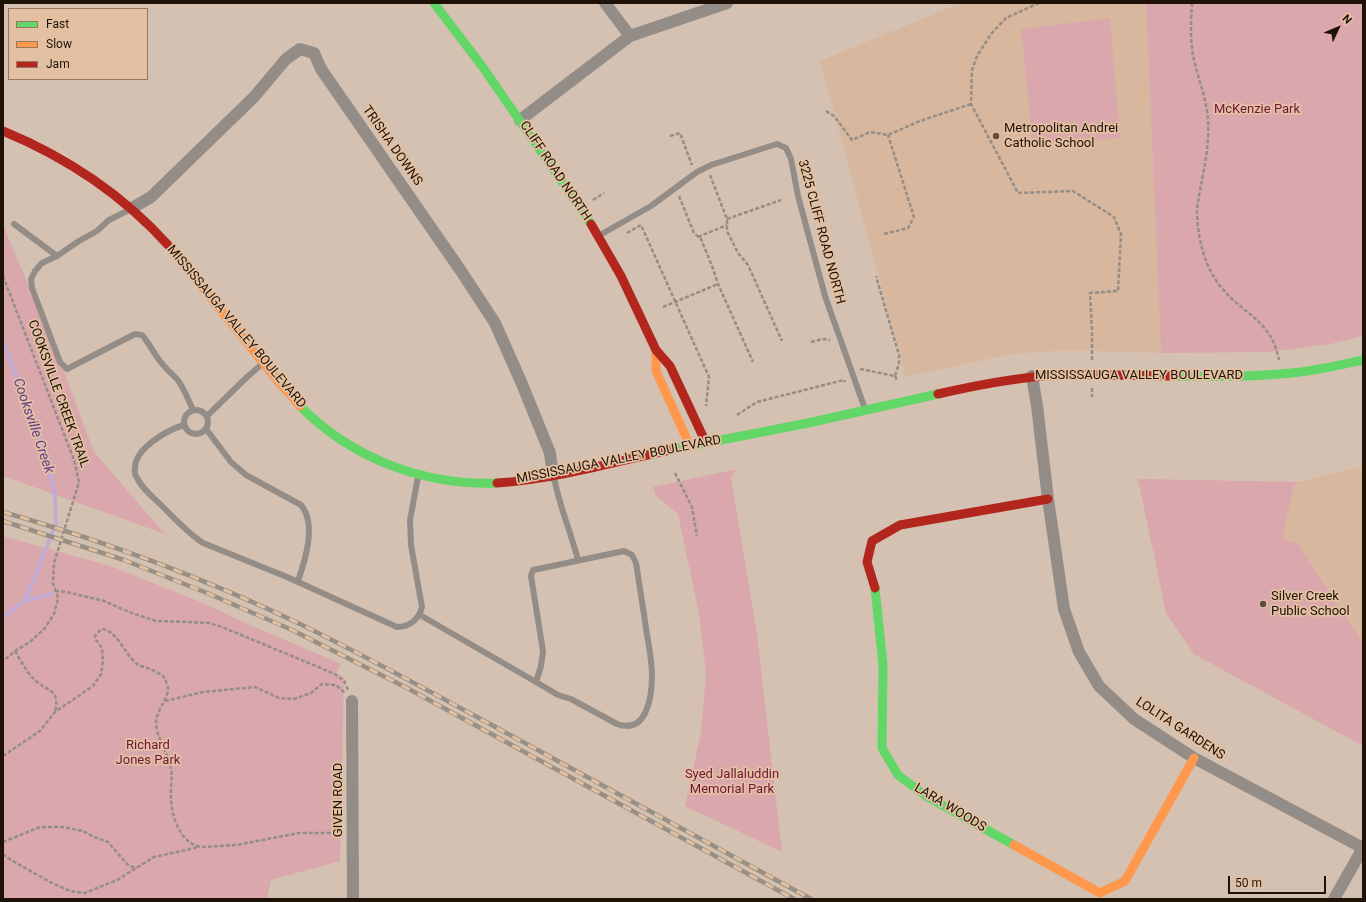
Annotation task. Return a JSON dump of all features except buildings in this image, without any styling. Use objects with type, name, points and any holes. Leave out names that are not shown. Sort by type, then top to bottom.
[{"type":"street","name":"CLIFF ROAD NORTH","points":[[434,3],[482,66],[599,236],[656,350],[670,366],[706,443]]},
{"type":"street","points":[[605,3],[630,36]]},
{"type":"street","points":[[520,120],[630,36],[727,3]]},
{"type":"street","name":"TRISHA DOWNS","points":[[132,208],[151,197],[248,102],[286,58],[300,49],[314,53],[321,69],[462,271],[495,323],[550,453],[553,476]]},
{"type":"street","name":"MISSISSAUGA VALLEY BOULEVARD","points":[[3,131],[23,139],[61,159],[100,184],[132,208],[160,236],[290,395],[321,425],[350,446],[388,465],[442,481],[476,484],[508,482],[553,476],[829,418],[865,409],[1032,376],[1221,376],[1281,374],[1313,370],[1363,360]]},
{"type":"street","name":"CLIFF ROAD NORTH","points":[[656,350],[656,371],[690,446]]},
{"type":"street","name":"LOLITA GARDENS","points":[[1032,376],[1064,609],[1079,652],[1099,686],[1134,719],[1194,758],[1363,848]]},
{"type":"street","name":"LARA WOODS","points":[[1048,499],[900,525],[872,541],[867,562],[876,593],[883,665],[882,748],[898,776],[926,796],[1100,893],[1125,881],[1194,758]]},
{"type":"street","name":"GIVEN ROAD","points":[[352,701],[353,899]]},
{"type":"street","points":[[1334,899],[1363,848]]},
{"type":"lane","name":"3225 CLIFF ROAD NORTH","points":[[599,236],[650,206],[691,176],[711,165],[777,144],[786,148],[791,159],[798,196],[825,296],[865,409]]},
{"type":"lane","points":[[132,208],[109,220],[97,232],[79,241],[57,256],[42,263],[35,271],[31,279],[32,288],[60,362],[67,369],[135,334],[142,335],[148,341],[164,366],[178,380],[193,410]]},
{"type":"lane","points":[[14,224],[57,256]]},
{"type":"lane","points":[[207,416],[246,378],[264,363]]},
{"type":"lane","points":[[193,410],[200,410],[207,414],[207,416],[209,422],[206,429],[199,434],[191,434],[185,429],[183,422],[186,414],[193,410]]},
{"type":"lane","points":[[184,425],[177,427],[153,442],[142,451],[135,464],[135,475],[145,490],[192,536],[203,543],[298,581],[398,627],[405,627],[420,615],[422,606],[411,545],[410,520],[419,475]]},
{"type":"lane","points":[[206,429],[231,462],[246,475],[301,505],[306,510],[308,516],[306,557],[298,581]]},
{"type":"lane","points":[[553,476],[578,560]]},
{"type":"lane","points":[[420,615],[536,682],[558,694],[624,726],[632,726],[641,720],[646,712],[651,694],[652,674],[636,563],[632,555],[624,550],[533,570],[531,576],[542,651],[541,666],[536,682]]},
{"type":"path","points":[[1039,3],[1006,18],[991,34],[977,56],[972,70],[971,104],[1018,193],[1073,191],[1114,217],[1121,234],[1118,291],[1090,292],[1092,363]]},
{"type":"path","points":[[1192,3],[1191,35],[1193,54],[1208,121],[1206,154],[1197,209],[1202,248],[1221,287],[1268,331],[1274,342],[1281,374]]},
{"type":"path","points":[[826,111],[834,116],[852,140],[870,132],[888,135],[920,121],[971,104]]},
{"type":"path","points":[[670,136],[680,133],[692,165]]},
{"type":"path","points":[[884,234],[908,228],[914,217],[888,135]]},
{"type":"path","points":[[710,175],[727,219],[727,231],[738,253],[748,265],[782,341]]},
{"type":"path","points":[[679,194],[694,234],[701,239],[718,284],[753,362]]},
{"type":"path","points":[[727,219],[781,200]]},
{"type":"path","points":[[627,233],[641,225],[709,377],[706,406]]},
{"type":"path","points":[[698,237],[727,225]]},
{"type":"path","name":"COOKSVILLE CREEK TRAIL","points":[[3,276],[74,460],[79,482],[54,563],[53,583],[58,598],[54,614],[45,628],[30,642],[14,651],[3,661]]},
{"type":"path","points":[[876,276],[899,355],[899,363],[895,376],[897,380]]},
{"type":"path","points":[[662,307],[718,284]]},
{"type":"path","points":[[811,342],[829,339],[834,345]]},
{"type":"path","points":[[858,369],[895,376]]},
{"type":"path","points":[[842,373],[846,385]]},
{"type":"path","points":[[737,415],[757,402],[844,380]]},
{"type":"path","points":[[675,473],[692,507],[697,536]]},
{"type":"path","points":[[55,591],[67,592],[104,601],[129,612],[156,621],[191,622],[222,627],[335,674],[344,682],[352,701]]},
{"type":"path","points":[[3,756],[40,731],[55,712],[93,686],[101,674],[104,661],[102,648],[95,636],[101,629],[105,629],[117,638],[137,665],[152,670],[164,677],[168,688],[165,701],[159,710],[156,723],[171,770],[170,797],[174,815],[179,830],[190,843],[197,846],[236,845],[299,833],[353,832]]},
{"type":"path","points":[[14,651],[36,681],[48,688],[55,695],[57,704],[55,712]]},
{"type":"path","points":[[165,701],[203,692],[255,687],[278,698],[294,699],[311,693],[322,684],[336,685],[352,701]]},
{"type":"path","points":[[3,842],[40,827],[62,827],[83,831],[108,842],[127,864],[132,867],[137,867]]},
{"type":"path","points":[[3,854],[50,882],[70,891],[85,893],[117,880],[154,857],[195,848],[197,846]]},
{"type":"shaded area","name":"Metropolitan Andrei Catholic School","points":[[961,3],[1146,3],[1161,353],[1055,351],[1011,354],[906,377],[820,61]]},
{"type":"shaded area","name":"Silver Creek Public School","points":[[1363,466],[1363,746],[1194,654],[1166,613],[1138,479],[1298,482]]},
{"type":"green space","name":"McKenzie Park","points":[[1146,3],[1363,3],[1363,336],[1331,344],[1268,352],[1161,353]]},
{"type":"green space","points":[[1110,18],[1120,138],[1033,147],[1021,29]]},
{"type":"green space","points":[[3,225],[59,358],[94,452],[165,534],[3,476]]},
{"type":"green space","name":"Syed Jallaluddin Memorial Park","points":[[737,469],[731,478],[757,634],[782,852],[685,806],[701,732],[706,673],[699,614],[678,514],[656,496],[653,487]]},
{"type":"green space","name":"Silver Creek Public School","points":[[1138,479],[1298,482],[1294,486],[1282,538],[1298,544],[1363,643],[1363,746],[1194,654],[1166,613]]},
{"type":"green space","name":"Richard Jones Park","points":[[3,536],[113,567],[203,603],[243,622],[341,664],[336,673],[344,677],[340,861],[271,880],[267,899],[3,899]]},
{"type":"waterway","name":"Cooksville Creek","points":[[3,341],[48,459],[55,497],[56,523],[24,601],[3,617]]},
{"type":"waterway","points":[[24,601],[52,594]]},
{"type":"railway","points":[[3,512],[116,548],[190,576],[262,606],[298,623],[417,684],[811,899]]},
{"type":"railway","points":[[3,521],[124,560],[207,593],[292,630],[407,688],[794,899]]},
{"type":"traffic: fast","points":[[434,3],[482,66],[591,224]]},
{"type":"traffic: fast","points":[[1172,376],[1202,377],[1276,374],[1309,371],[1363,360]]},
{"type":"traffic: fast","points":[[670,450],[808,423],[938,394]]},
{"type":"traffic: fast","points":[[300,406],[320,424],[342,440],[365,454],[390,465],[416,474],[443,480],[470,483],[497,483]]},
{"type":"traffic: fast","points":[[875,588],[883,665],[882,748],[898,775],[926,796],[1014,845]]},
{"type":"traffic: slow","points":[[168,245],[300,406]]},
{"type":"traffic: slow","points":[[656,350],[656,371],[690,446]]},
{"type":"traffic: slow","points":[[1014,845],[1100,893],[1125,881],[1194,758]]},
{"type":"traffic: jam","points":[[3,131],[49,153],[92,179],[132,209],[168,245]]},
{"type":"traffic: jam","points":[[591,224],[621,276],[656,350],[670,366],[706,443]]},
{"type":"traffic: jam","points":[[938,394],[991,383],[1044,376],[1172,376]]},
{"type":"traffic: jam","points":[[497,483],[541,478],[584,470],[670,450]]},
{"type":"traffic: jam","points":[[875,588],[867,562],[872,541],[900,525],[1048,499]]},
{"type":"place","name":"Metropolitan Andrei Catholic School","points":[[996,136]]},
{"type":"place","name":"Silver Creek Public School","points":[[1263,604]]}]
